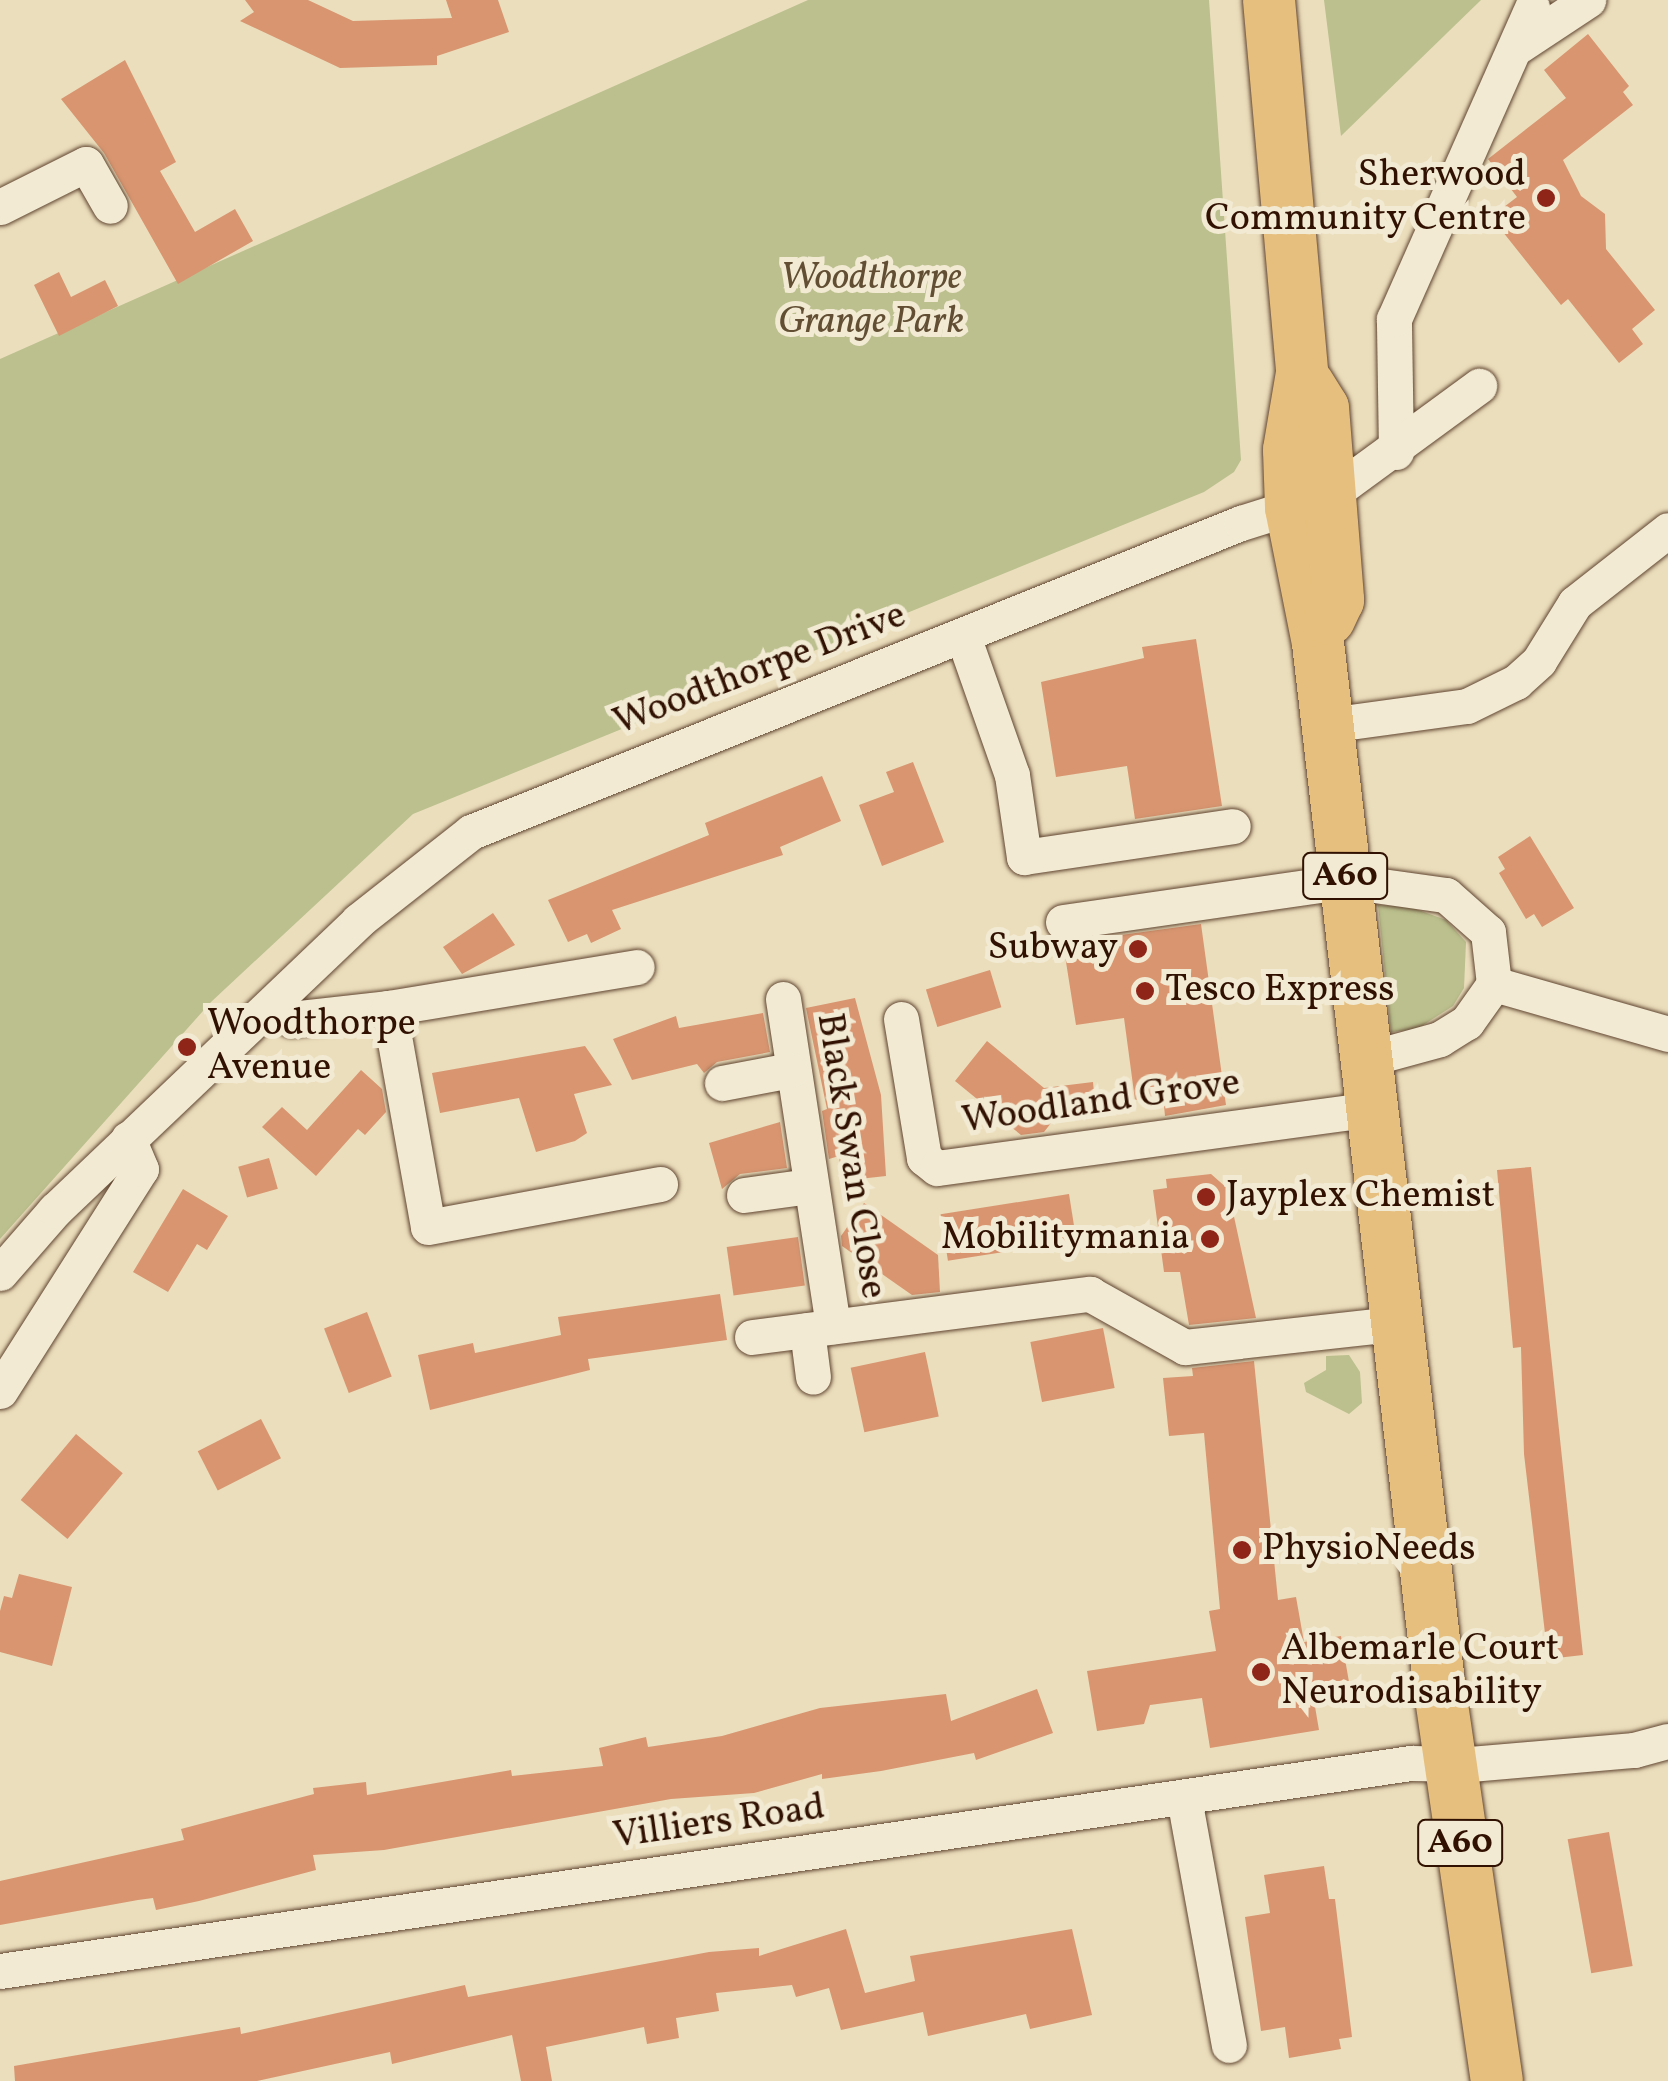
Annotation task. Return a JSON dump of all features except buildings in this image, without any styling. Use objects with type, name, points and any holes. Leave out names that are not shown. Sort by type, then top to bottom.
[{"type":"highway","name":"A60","points":[[1270,0],[1302,372],[1289,450],[1310,502],[1318,643],[1450,1764],[1496,2081]]},
{"type":"street","points":[[1520,45],[1588,0]]},
{"type":"street","points":[[1396,452],[1394,319],[1520,45],[1532,7]]},
{"type":"street","points":[[0,207],[86,164],[110,206]]},
{"type":"street","name":"Woodthorpe Drive","points":[[0,1273],[128,1139],[392,890],[471,832],[1310,502],[1396,452],[1479,386]]},
{"type":"street","points":[[1328,726],[1467,706],[1516,682],[1539,661],[1574,604],[1668,530]]},
{"type":"street","points":[[963,636],[1012,775],[1024,857],[1234,826]]},
{"type":"street","points":[[1063,922],[1346,880],[1413,886],[1466,907],[1488,932],[1494,984],[1668,1034]]},
{"type":"street","points":[[272,1007],[290,1019],[389,1008],[638,967]]},
{"type":"street","name":"Woodland Grove","points":[[900,1019],[924,1158],[937,1168],[1370,1084],[1467,1022],[1494,984]]},
{"type":"street","name":"Black Swan Close","points":[[782,999],[810,1186],[820,1328],[814,1376]]},
{"type":"street","points":[[389,1008],[428,1227],[660,1184]]},
{"type":"street","points":[[722,1083],[791,1070]]},
{"type":"street","points":[[0,1390],[142,1169],[142,1158],[128,1139]]},
{"type":"street","points":[[744,1195],[810,1186]]},
{"type":"street","name":"Black Swan Close","points":[[752,1337],[1090,1294],[1185,1347],[1401,1323]]},
{"type":"street","name":"Villiers Road","points":[[0,1971],[1411,1762],[1450,1764],[1634,1750],[1668,1741]]},
{"type":"street","points":[[1184,1798],[1228,2046]]},
{"type":"green space","name":"Woodthorpe Grange Park","points":[[808,0],[1209,0],[1241,460],[1234,472],[1204,492],[413,814],[211,1002],[0,1239],[0,359]]},
{"type":"green space","points":[[1324,0],[1481,0],[1341,136]]},
{"type":"green space","points":[[1378,905],[1410,907],[1446,920],[1466,942],[1464,988],[1453,1006],[1417,1029],[1391,1032]]},
{"type":"green space","points":[[1349,1355],[1360,1372],[1362,1403],[1349,1414],[1306,1392],[1304,1383],[1326,1370],[1326,1356]]},
{"type":"place","name":"Sherwood Community Centre","points":[[1546,198]]},
{"type":"place","name":"Subway","points":[[1138,949]]},
{"type":"place","name":"Tesco Express","points":[[1145,991]]},
{"type":"place","name":"Woodthorpe Avenue","points":[[187,1047]]},
{"type":"place","name":"Jayplex Chemist","points":[[1206,1197]]},
{"type":"place","name":"Mobilitymania","points":[[1210,1239]]},
{"type":"place","name":"PhysioNeeds","points":[[1242,1550]]},
{"type":"place","name":"Albemarle Court Neurodisability","points":[[1261,1672]]}]
